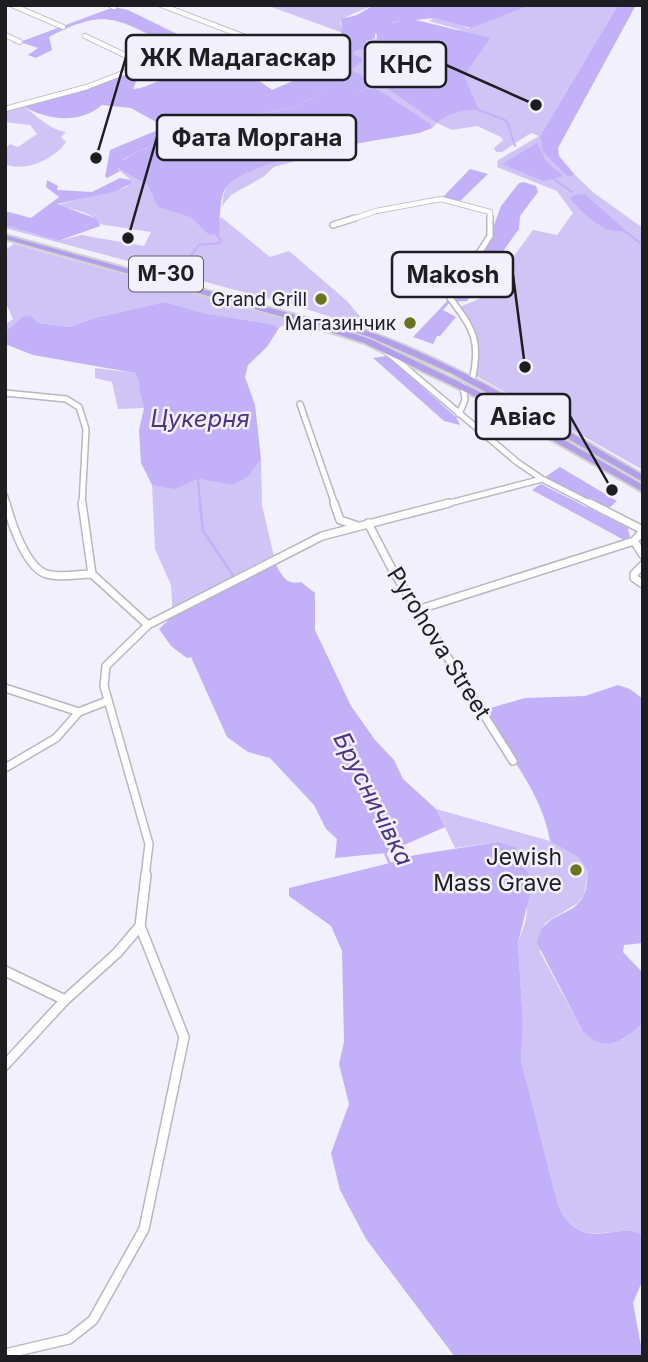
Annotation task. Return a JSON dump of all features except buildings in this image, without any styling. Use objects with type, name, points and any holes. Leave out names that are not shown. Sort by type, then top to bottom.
[{"type":"highway","name":"М-30","points":[[5,230],[382,339],[643,479]]},
{"type":"highway","name":"М-30","points":[[5,237],[296,314],[380,347],[468,383],[643,489]]},
{"type":"street","points":[[12,5],[63,27]]},
{"type":"street","points":[[161,5],[298,57],[271,70]]},
{"type":"street","points":[[5,35],[20,42]]},
{"type":"street","points":[[5,109],[87,87],[141,66],[139,62],[85,36]]},
{"type":"street","points":[[332,225],[376,211],[440,199],[490,212],[491,236],[450,298],[478,340],[465,400],[458,414]]},
{"type":"street","points":[[380,347],[458,414],[542,480],[643,531],[634,541],[417,610]]},
{"type":"street","points":[[5,393],[66,399],[79,407],[86,429],[82,510],[92,574],[148,625]]},
{"type":"street","points":[[300,404],[340,520],[358,526]]},
{"type":"street","points":[[5,1354],[69,1339],[93,1320],[145,1229],[184,1037],[140,926],[149,844],[107,701],[104,686],[106,666],[148,625],[322,536],[542,480]]},
{"type":"street","points":[[5,497],[9,524],[40,571],[50,574],[92,574]]},
{"type":"street","name":"Pyrohova Street","points":[[368,523],[417,610],[513,761]]},
{"type":"street","points":[[634,541],[643,555]]},
{"type":"street","points":[[643,565],[634,574],[634,578],[643,584]]},
{"type":"street","points":[[5,688],[79,712]]},
{"type":"street","points":[[5,768],[56,738],[79,712],[107,701]]},
{"type":"street","points":[[5,1065],[65,1000],[117,953],[140,926]]},
{"type":"street","points":[[5,971],[65,1000]]},
{"type":"shaded area","points":[[266,5],[373,5],[340,22],[343,33]]},
{"type":"shaded area","points":[[374,5],[427,5],[428,13],[435,18],[393,22],[375,34],[375,38],[367,41],[366,48],[355,51],[354,54],[364,59],[351,70],[370,80],[367,84],[369,88],[357,92],[324,92],[295,107],[196,130],[134,153],[124,159],[118,168],[120,171],[107,178],[110,150],[165,127],[131,108],[102,105],[83,116],[62,118],[41,114],[21,105],[121,74],[138,76],[133,89],[179,73],[164,66],[167,59],[163,54],[169,45],[111,20],[84,22],[49,37],[52,50],[36,58],[28,55],[38,48],[20,42],[114,7],[128,10],[177,34],[196,52],[254,77],[272,90],[304,76],[327,70],[339,45],[341,19],[357,15]]},
{"type":"shaded area","points":[[410,5],[442,5],[442,18],[468,28],[531,5],[618,5],[540,136],[568,177],[575,175],[594,193],[643,228],[643,470],[473,374],[476,339],[470,325],[457,308],[484,297],[533,230],[557,235],[573,213],[557,191],[497,167],[498,160],[539,136],[531,133],[502,152],[496,152],[494,148],[503,140],[501,137],[477,126],[452,130],[437,123],[432,128],[431,124],[379,90],[369,88],[350,70],[364,59],[354,54],[355,51],[367,46],[370,39],[461,30],[429,21],[433,19]]},
{"type":"shaded area","points":[[618,5],[636,5],[558,148],[559,156],[575,175],[568,177],[543,152],[540,136]]},
{"type":"shaded area","points":[[21,105],[48,125],[66,132],[61,137],[66,142],[47,159],[21,167],[5,164],[5,149],[10,144],[18,147],[37,134],[30,125],[5,122],[5,109]]},
{"type":"shaded area","points":[[343,148],[337,155],[314,156],[274,167],[263,177],[231,195],[222,206],[225,190],[232,181],[245,173],[278,160]]},
{"type":"shaded area","points":[[119,166],[218,224],[221,217],[270,257],[289,251],[347,301],[371,330],[303,308],[5,228],[5,225],[58,241],[81,235],[144,246],[151,232],[99,224],[86,213],[57,205],[127,187],[131,180],[120,171]]},
{"type":"shaded area","points":[[470,169],[488,174],[458,203],[441,199]]},
{"type":"shaded area","points":[[120,178],[131,180],[131,184],[113,192],[57,204],[97,219],[100,226],[58,241],[5,225],[5,211],[31,218],[59,197],[46,187],[47,180],[58,186],[57,190],[92,192]]},
{"type":"shaded area","points":[[519,183],[536,186],[538,192],[520,216],[519,229],[467,301],[450,302],[443,310],[456,317],[440,336],[437,336],[433,344],[413,337],[450,298],[490,236],[501,206]]},
{"type":"shaded area","points":[[14,244],[291,320],[279,328],[271,324],[208,314],[164,302],[94,318],[70,327],[38,323],[5,332],[5,325],[13,319],[5,301],[5,250]]},
{"type":"shaded area","points":[[387,356],[456,417],[460,425],[444,421],[373,358]]},
{"type":"shaded area","points":[[95,368],[135,373],[141,383],[139,390],[144,408],[118,409],[112,382],[95,378]]},
{"type":"shaded area","points":[[261,459],[262,505],[276,565],[173,616],[171,585],[155,549],[152,485],[175,488],[198,479],[233,485],[248,477]]},
{"type":"shaded area","points":[[560,467],[617,501],[608,509],[542,479]]},
{"type":"shaded area","points":[[541,484],[628,528],[630,537],[624,540],[532,490]]},
{"type":"shaded area","points":[[618,685],[630,689],[643,699],[643,943],[624,945],[623,952],[643,973],[643,1024],[628,1036],[606,1044],[591,1038],[582,1030],[537,943],[545,925],[579,903],[585,892],[588,872],[579,858],[550,841],[546,823],[531,789],[480,711],[525,698],[585,696]]},
{"type":"shaded area","points":[[436,809],[550,841],[579,858],[588,872],[584,895],[578,903],[545,923],[540,952],[582,1030],[622,1040],[643,1024],[643,1235],[633,1231],[589,1233],[578,1229],[568,1220],[558,1205],[521,1062],[523,1023],[518,943],[526,920],[529,874],[498,842],[455,848]]},
{"type":"water","points":[[427,5],[531,5],[471,28],[435,18],[428,13]]},
{"type":"water","points":[[412,19],[490,38],[464,76],[479,110],[456,112],[437,123],[387,88],[386,85],[395,76],[379,55],[376,30],[385,24]]},
{"type":"water","points":[[369,88],[379,90],[431,124],[432,128],[419,133],[313,152],[255,169],[235,179],[224,191],[220,234],[217,235],[208,234],[191,217],[158,207],[148,185],[118,168],[119,163],[134,153],[196,130],[295,107],[324,92],[357,92]]},
{"type":"water","points":[[537,143],[546,161],[563,176],[543,181],[502,164]]},
{"type":"water","points":[[585,194],[624,231],[609,230],[602,226],[570,199],[574,195]]},
{"type":"water","name":"Цукерня","points":[[164,302],[208,314],[271,324],[279,328],[267,347],[248,365],[245,377],[255,405],[261,459],[248,477],[233,485],[198,479],[175,489],[152,485],[141,463],[139,430],[144,408],[140,383],[135,373],[33,355],[5,344],[5,332],[24,316],[30,316],[38,323],[70,327],[94,318]]},
{"type":"water","points":[[272,564],[276,565],[288,581],[301,582],[315,593],[315,630],[351,706],[375,740],[394,760],[403,779],[436,809],[445,827],[386,853],[335,858],[337,839],[326,829],[314,805],[270,758],[248,752],[227,737],[191,657],[187,658],[171,646],[159,629],[173,616]]},
{"type":"water","points":[[498,842],[515,847],[522,855],[523,865],[529,874],[531,889],[518,943],[523,1023],[521,1061],[558,1205],[568,1221],[589,1233],[633,1231],[643,1235],[643,1279],[633,1303],[643,1357],[455,1357],[366,1239],[340,1190],[331,1153],[349,1104],[339,1064],[344,1042],[342,951],[331,926],[289,896],[289,888],[415,855]]},
{"type":"waterway","points":[[477,109],[507,121],[515,146]]},
{"type":"waterway","points":[[552,178],[572,192]]},
{"type":"waterway","points":[[623,230],[643,245]]},
{"type":"waterway","name":"Брусничівка","points":[[182,267],[199,245],[220,243],[221,240],[216,234]]},
{"type":"waterway","name":"Брусничівка","points":[[198,479],[200,505]]},
{"type":"waterway","name":"Брусничівка","points":[[200,503],[203,531],[235,578]]},
{"type":"waterway","name":"Брусничівка","points":[[384,851],[390,864]]},
{"type":"place","name":"КНС","points":[[536,105]]},
{"type":"place","name":"ЖК Мадагаскар","points":[[96,158]]},
{"type":"place","name":"Фата Моргана","points":[[128,238]]},
{"type":"place","name":"Grand Grill","points":[[321,299]]},
{"type":"place","name":"Магазинчик","points":[[410,323]]},
{"type":"place","name":"Makosh","points":[[525,367]]},
{"type":"place","name":"Авіас","points":[[612,490]]},
{"type":"place","name":"Jewish Mass Grave","points":[[576,870]]}]
